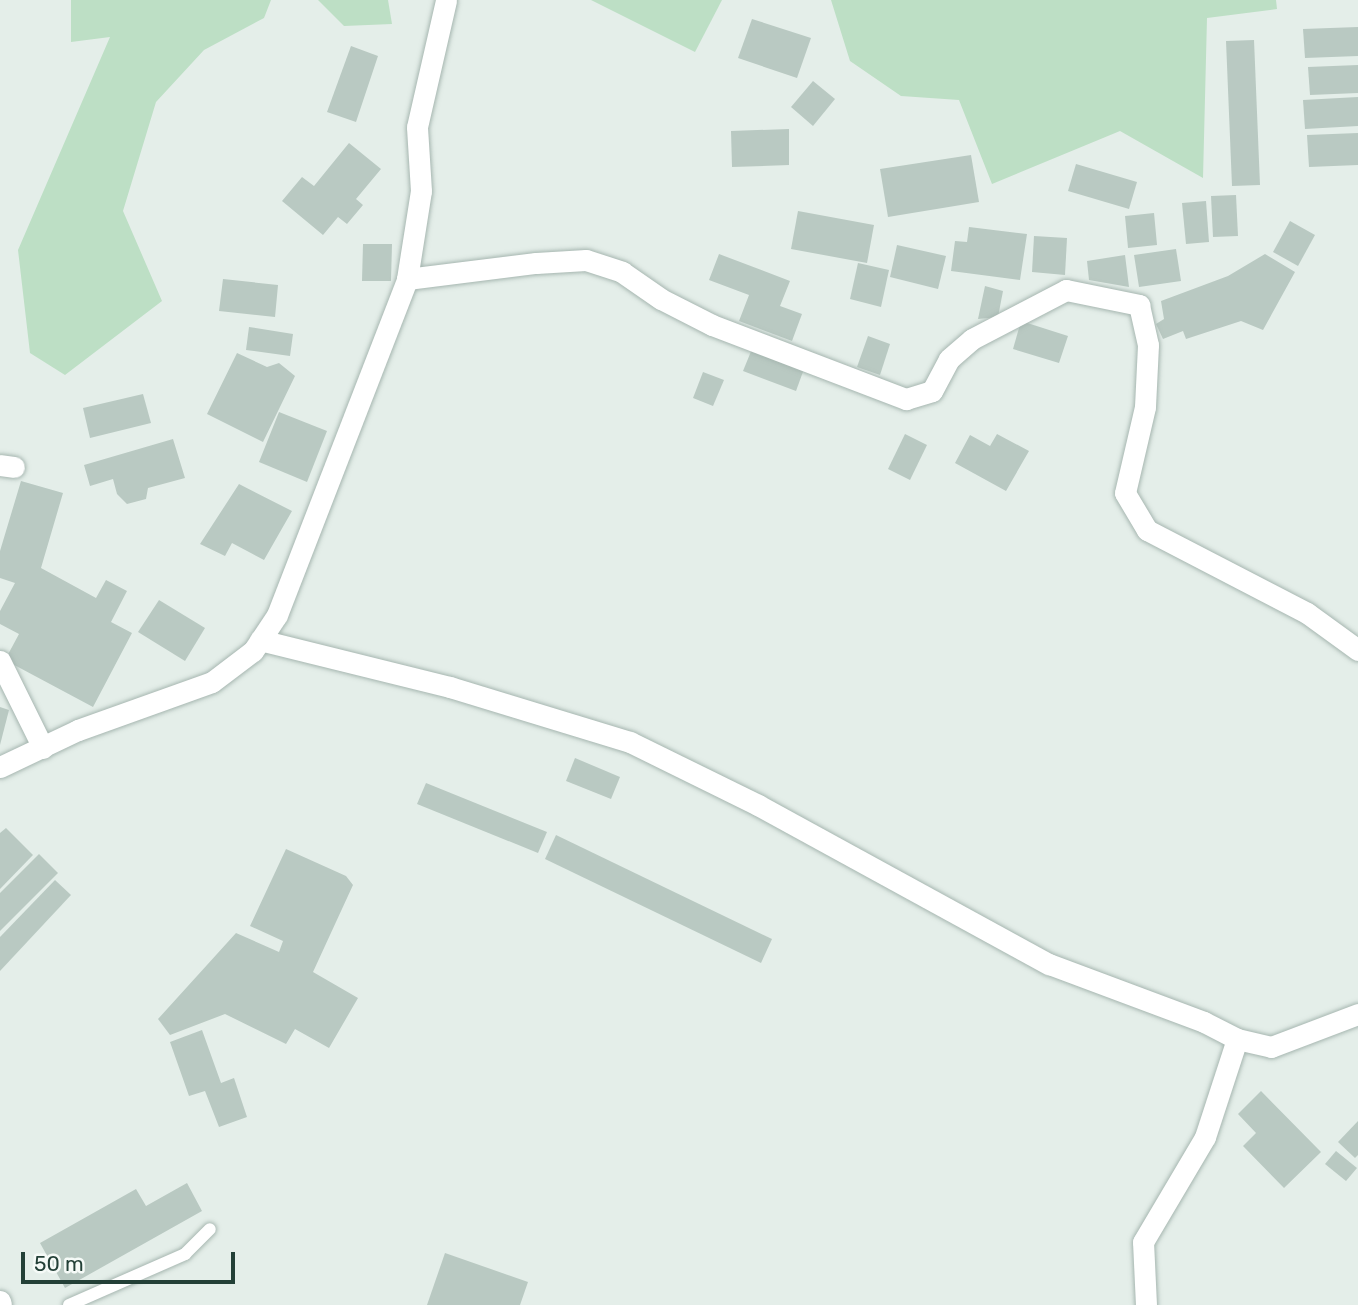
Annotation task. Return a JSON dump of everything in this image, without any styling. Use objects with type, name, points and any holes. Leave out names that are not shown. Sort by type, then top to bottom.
[{"type":"street","points":[[0,766],[78,730],[212,682],[260,640],[277,615],[407,279],[421,191],[417,128],[446,0]]},
{"type":"street","points":[[407,279],[586,260],[622,272],[661,299],[712,325],[906,399],[932,391],[949,359],[972,339],[1066,290],[1139,305],[1148,345],[1145,407],[1125,493],[1147,530],[1307,613],[1358,650]]},
{"type":"street","points":[[260,640],[450,687],[631,742],[758,805],[1049,964],[1205,1022],[1237,1040],[1271,1046],[1358,1014]]},
{"type":"street","points":[[0,661],[43,748]]},
{"type":"street","points":[[1146,1305],[1143,1242],[1205,1137],[1237,1040]]},
{"type":"lane","points":[[69,1305],[185,1254],[210,1229]]},
{"type":"green space","points":[[71,0],[271,0],[264,18],[204,50],[156,102],[123,211],[162,301],[65,375],[30,353],[18,250],[110,37],[71,42]]},
{"type":"green space","points":[[318,0],[388,0],[392,24],[344,26]]},
{"type":"green space","points":[[591,0],[722,0],[695,52]]},
{"type":"green space","points":[[831,0],[1276,0],[1277,9],[1207,18],[1203,178],[1120,131],[992,184],[959,100],[901,96],[850,61]]},
{"type":"building","points":[[752,19],[811,38],[797,78],[738,58]]},
{"type":"building","points":[[1358,27],[1358,56],[1305,58],[1303,29]]},
{"type":"building","points":[[1254,40],[1260,185],[1232,186],[1226,41]]},
{"type":"building","points":[[351,46],[378,56],[356,122],[327,112]]},
{"type":"building","points":[[1358,65],[1358,93],[1310,95],[1308,67]]},
{"type":"building","points":[[813,81],[835,99],[813,126],[791,107]]},
{"type":"building","points":[[1358,97],[1358,126],[1305,129],[1303,100]]},
{"type":"building","points":[[789,129],[789,165],[732,167],[731,131]]},
{"type":"building","points":[[1358,133],[1358,165],[1309,167],[1307,135]]},
{"type":"building","points":[[349,143],[381,169],[356,199],[363,205],[347,224],[338,217],[323,235],[282,201],[302,177],[314,186]]},
{"type":"building","points":[[971,155],[979,202],[888,217],[880,169]]},
{"type":"building","points":[[1076,164],[1137,182],[1129,209],[1068,191]]},
{"type":"building","points":[[1236,195],[1238,236],[1213,237],[1211,196]]},
{"type":"building","points":[[1206,201],[1209,242],[1186,244],[1182,203]]},
{"type":"building","points":[[798,211],[874,225],[867,263],[791,249]]},
{"type":"building","points":[[1154,213],[1157,245],[1128,248],[1125,216]]},
{"type":"building","points":[[1290,221],[1315,235],[1298,266],[1273,252]]},
{"type":"building","points":[[969,227],[1027,234],[1020,280],[951,271],[955,241],[967,242]]},
{"type":"building","points":[[1034,236],[1067,238],[1065,275],[1032,272]]},
{"type":"building","points":[[363,244],[392,244],[391,281],[362,281]]},
{"type":"building","points":[[897,245],[946,256],[938,289],[890,277]]},
{"type":"building","points":[[1176,249],[1181,281],[1139,287],[1134,255]]},
{"type":"building","points":[[719,254],[790,281],[780,306],[802,314],[792,341],[739,321],[749,295],[709,280]]},
{"type":"building","points":[[1265,254],[1295,272],[1263,330],[1241,321],[1186,339],[1183,331],[1163,339],[1156,324],[1164,319],[1161,301],[1228,276]]},
{"type":"building","points":[[1125,255],[1129,287],[1089,280],[1087,261]]},
{"type":"building","points":[[858,263],[889,270],[881,307],[850,299]]},
{"type":"building","points":[[223,279],[278,285],[275,317],[219,311]]},
{"type":"building","points":[[985,286],[1003,291],[998,317],[978,319]]},
{"type":"building","points":[[1021,321],[1068,336],[1059,363],[1013,349]]},
{"type":"building","points":[[249,327],[293,334],[290,356],[246,350]]},
{"type":"building","points":[[868,336],[890,344],[880,375],[857,367]]},
{"type":"building","points":[[752,349],[804,369],[796,391],[743,371]]},
{"type":"building","points":[[237,353],[267,367],[279,363],[295,376],[263,442],[207,414]]},
{"type":"building","points":[[703,372],[724,380],[713,406],[693,398]]},
{"type":"building","points":[[143,394],[151,423],[90,438],[83,408]]},
{"type":"building","points":[[279,412],[327,431],[307,482],[259,462]]},
{"type":"building","points":[[905,434],[927,445],[910,480],[888,469]]},
{"type":"building","points":[[997,434],[1029,451],[1006,491],[955,463],[970,435],[990,446]]},
{"type":"building","points":[[173,439],[185,478],[148,488],[146,499],[127,504],[117,494],[113,479],[90,486],[84,465]]},
{"type":"building","points":[[21,481],[63,493],[41,568],[96,598],[106,580],[127,591],[111,622],[132,633],[93,707],[5,660],[19,634],[0,624],[0,611],[15,583],[0,578],[0,551]]},
{"type":"building","points":[[239,484],[292,511],[264,560],[232,543],[225,556],[200,544]]},
{"type":"building","points":[[159,600],[205,628],[185,661],[138,632]]},
{"type":"building","points":[[0,707],[9,710],[0,745]]},
{"type":"building","points":[[575,758],[620,777],[611,799],[566,781]]},
{"type":"building","points":[[426,783],[547,832],[538,853],[417,804]]},
{"type":"building","points":[[6,828],[33,855],[0,889],[0,833]]},
{"type":"building","points":[[556,835],[772,939],[761,963],[545,859]]},
{"type":"building","points":[[286,849],[346,876],[353,885],[313,972],[358,998],[329,1048],[295,1029],[286,1044],[225,1014],[170,1035],[158,1019],[236,933],[279,952],[283,941],[250,926]]},
{"type":"building","points":[[39,854],[58,873],[0,931],[0,893]]},
{"type":"building","points":[[55,880],[71,895],[0,971],[0,937]]},
{"type":"building","points":[[202,1030],[221,1083],[234,1078],[247,1117],[219,1127],[205,1091],[189,1096],[170,1042]]},
{"type":"building","points":[[1261,1091],[1321,1152],[1284,1188],[1243,1146],[1256,1133],[1238,1114]]},
{"type":"building","points":[[1358,1121],[1358,1155],[1355,1158],[1338,1142]]},
{"type":"building","points":[[1336,1151],[1357,1168],[1346,1181],[1325,1164]]},
{"type":"building","points":[[187,1183],[202,1211],[65,1288],[40,1243],[136,1189],[146,1206]]},
{"type":"building","points":[[445,1253],[528,1282],[520,1305],[427,1305]]}]
